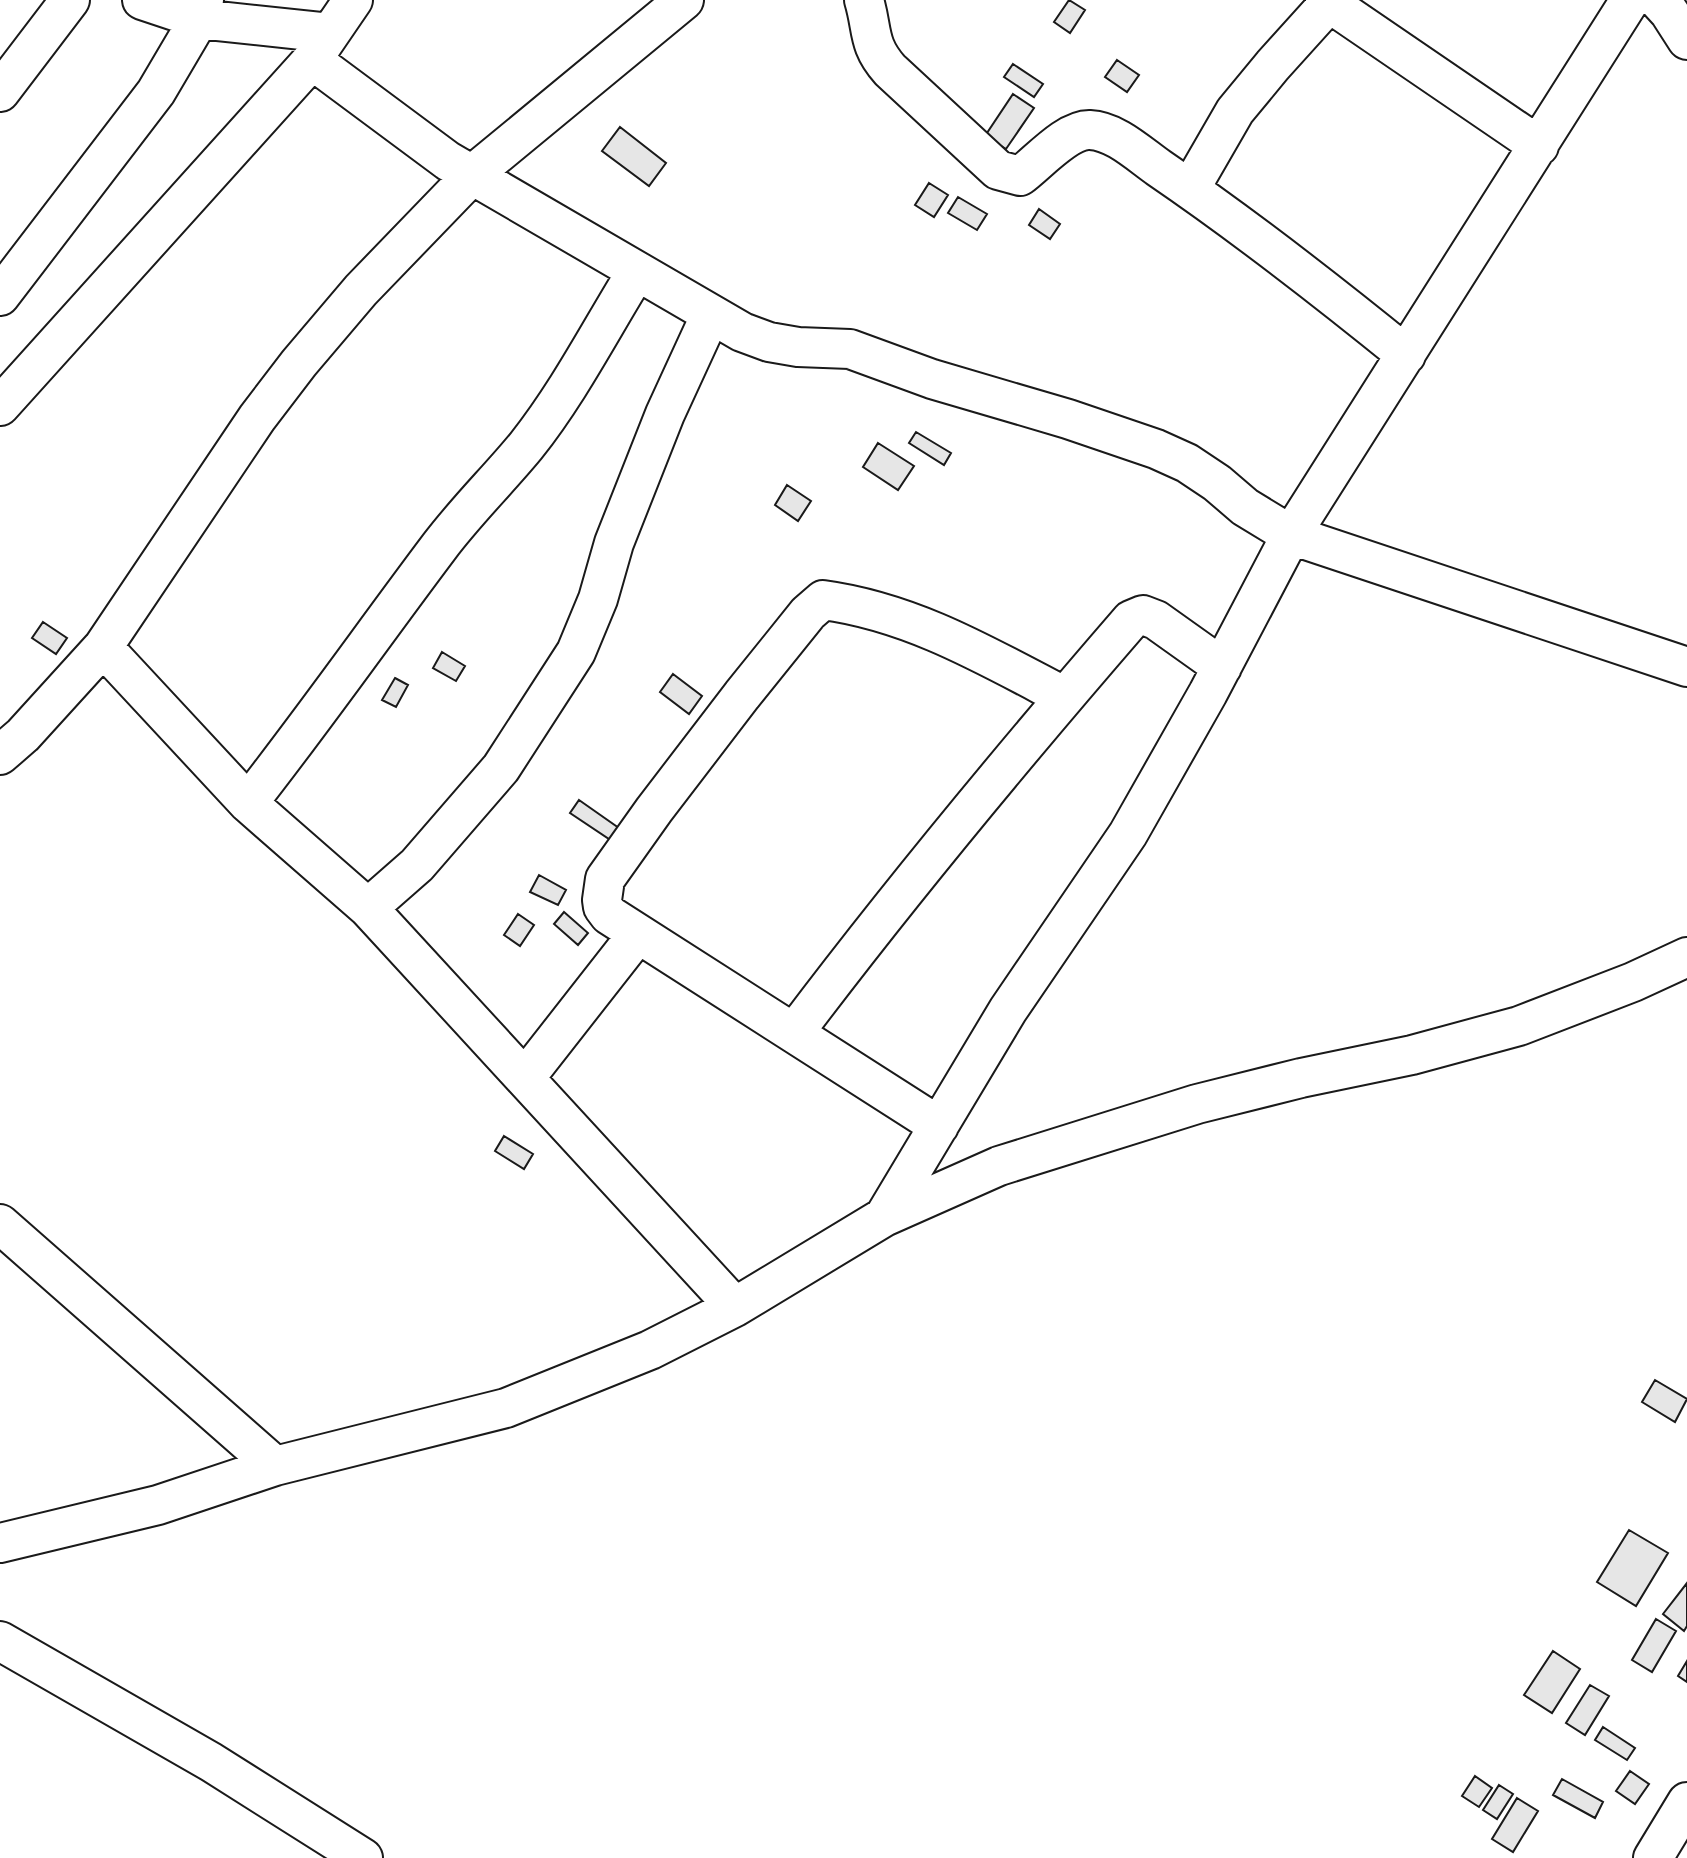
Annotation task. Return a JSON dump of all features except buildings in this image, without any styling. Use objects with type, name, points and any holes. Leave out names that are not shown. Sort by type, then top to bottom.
[{"type":"street","points":[[0,92],[70,0]]},
{"type":"street","points":[[142,0],[202,10],[321,46],[407,133],[448,161],[743,332],[769,342],[798,347],[850,349],[932,379],[1068,419],[1156,450],[1187,463],[1217,483],[1245,507],[1291,535],[1687,667]]},
{"type":"street","points":[[0,406],[321,46],[354,0]]},
{"type":"street","points":[[0,755],[23,735],[103,647],[257,418],[361,290],[472,174],[684,0]]},
{"type":"street","points":[[864,0],[877,55],[998,170],[1020,176],[1073,133],[1088,130],[1107,132],[1190,189],[1326,290],[1406,355]]},
{"type":"street","points":[[884,1217],[1008,1010],[1128,834],[1222,667],[1291,535],[1630,0]]},
{"type":"street","points":[[1658,0],[1687,40]]},
{"type":"street","points":[[1190,189],[1235,111],[1327,2],[1539,146]]},
{"type":"street","points":[[0,296],[156,92],[202,10]]},
{"type":"street","points":[[248,803],[306,730],[438,548],[526,445],[548,415],[637,271]]},
{"type":"street","points":[[368,908],[417,865],[502,768],[576,652],[598,598],[614,543],[665,414],[711,314]]},
{"type":"street","points":[[939,1126],[609,915],[603,907],[605,879],[742,695],[808,613],[822,600],[899,617],[937,631],[1065,697]]},
{"type":"street","points":[[794,1033],[842,970],[1131,620],[1143,615],[1156,620],[1222,667]]},
{"type":"street","points":[[103,647],[248,803],[368,908],[735,1307]]},
{"type":"street","points":[[526,1078],[637,934]]},
{"type":"street","points":[[0,1543],[158,1505],[275,1466],[506,1408],[650,1350],[735,1307],[884,1217],[999,1166],[1196,1104],[1301,1078],[1412,1055],[1519,1026],[1633,982],[1687,957]]},
{"type":"street","points":[[0,1224],[275,1466]]},
{"type":"street","points":[[0,1641],[211,1762],[363,1858]]},
{"type":"street","points":[[1653,1858],[1687,1802]]}]
